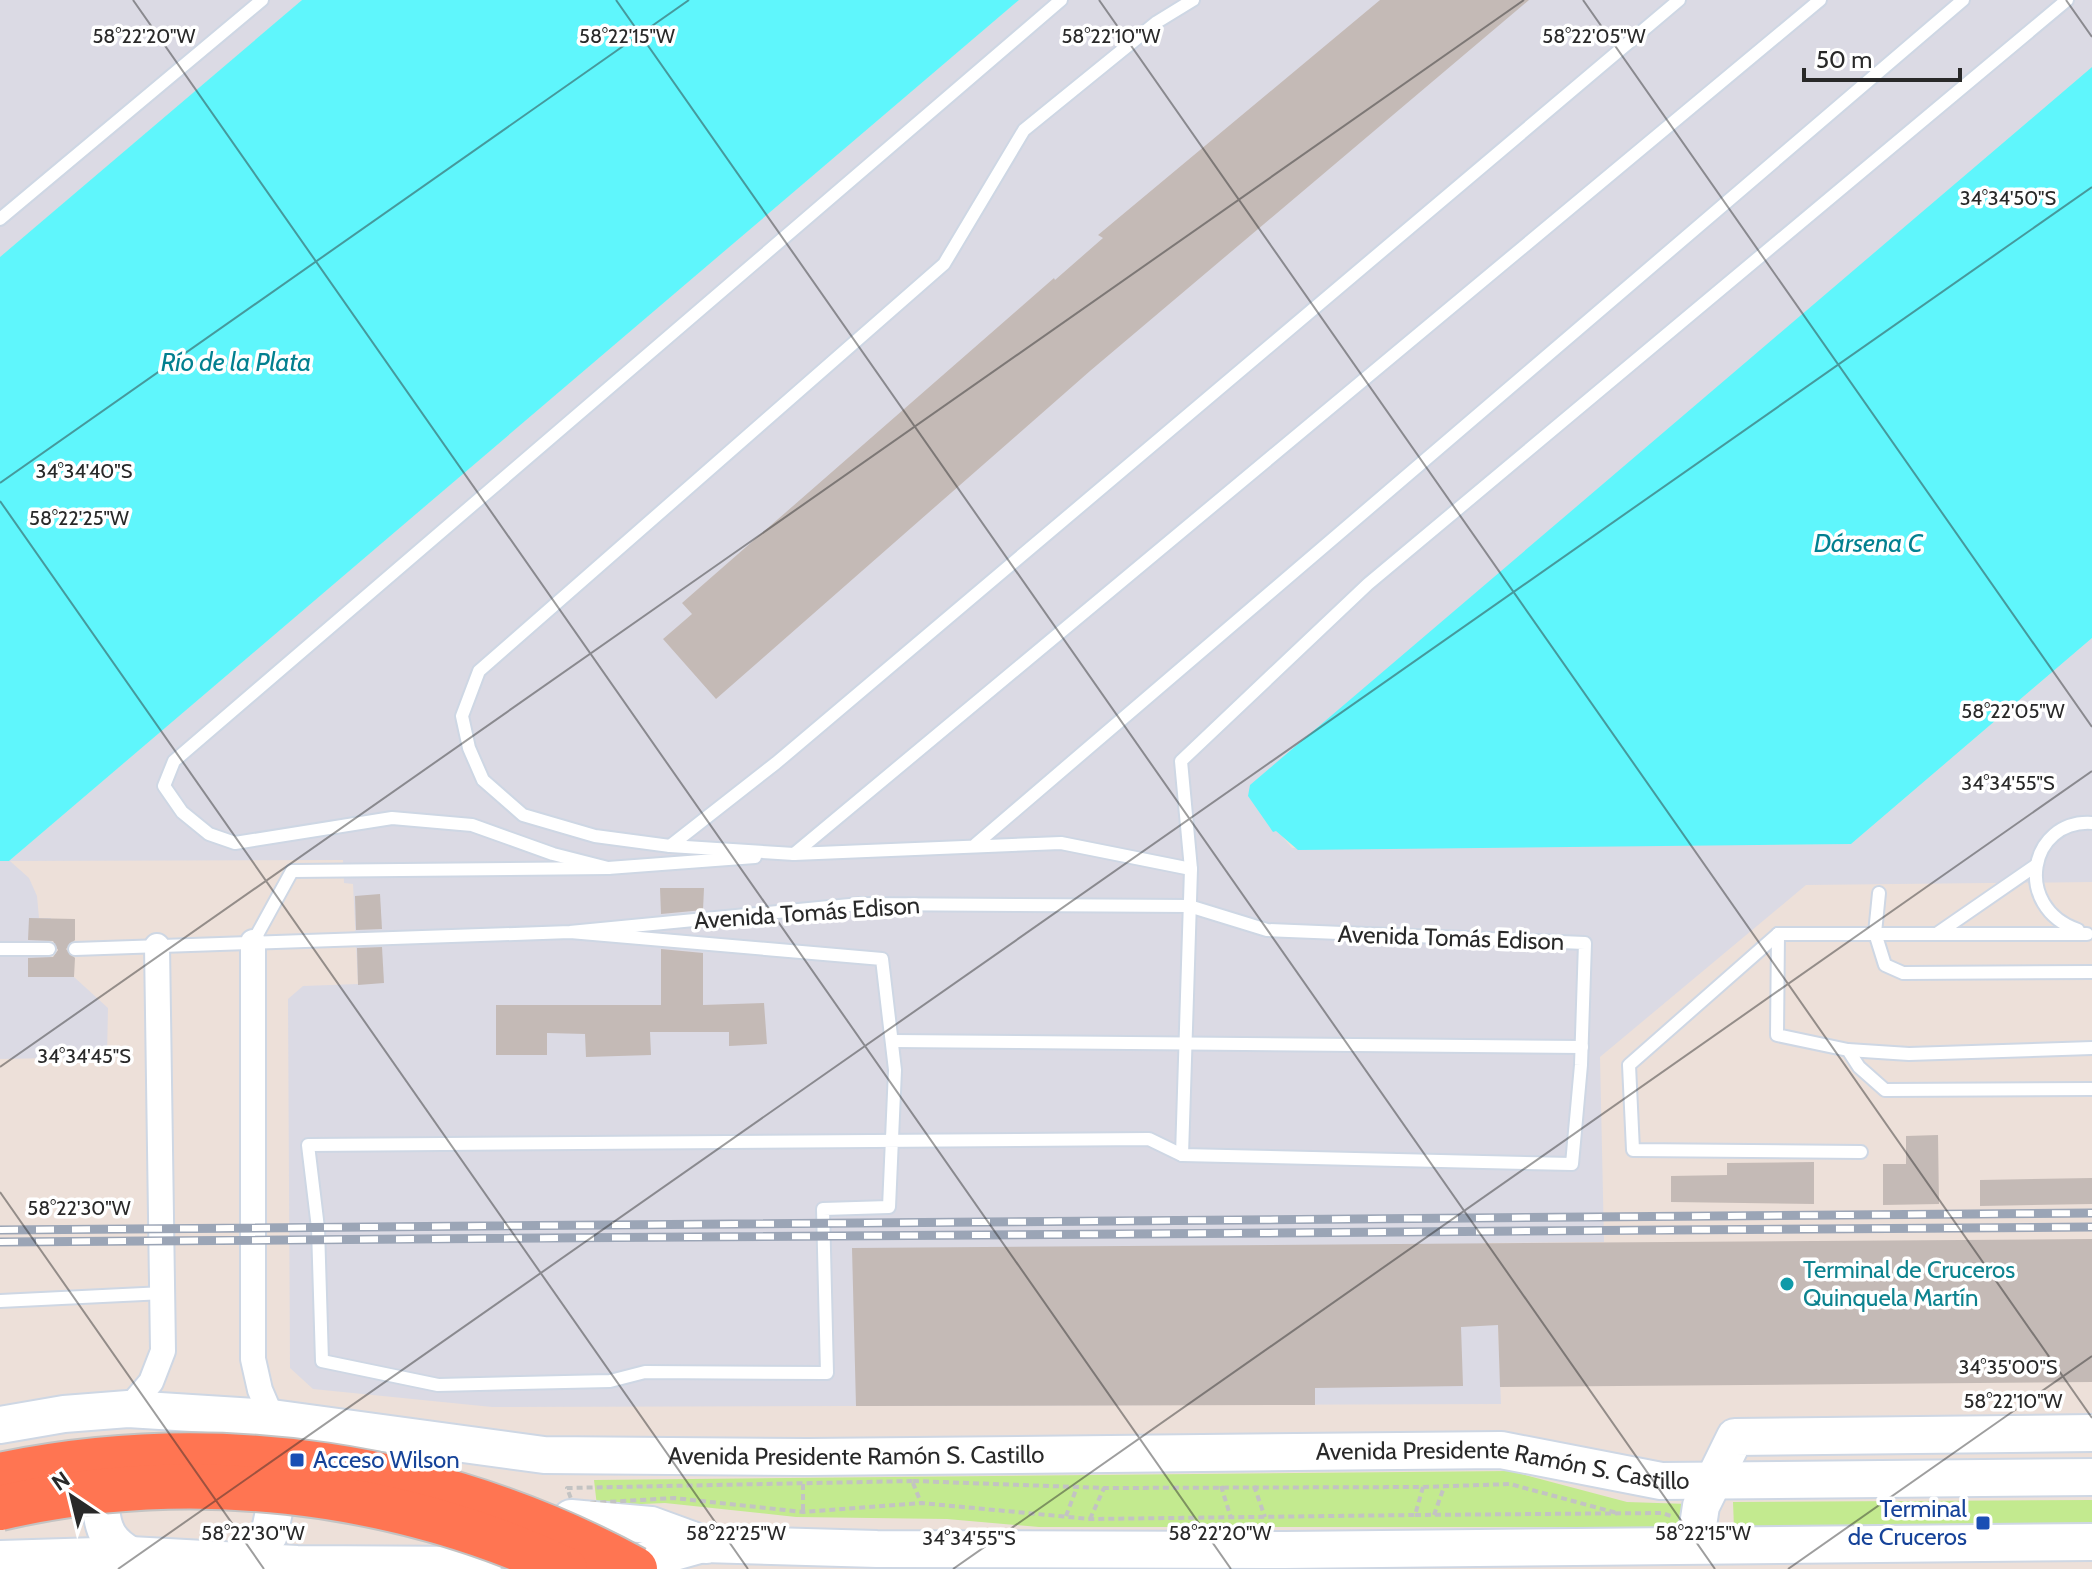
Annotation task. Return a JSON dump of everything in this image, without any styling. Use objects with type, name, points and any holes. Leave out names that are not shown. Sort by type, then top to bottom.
[{"type":"highway","points":[[0,1475],[50,1464],[173,1454],[278,1459],[402,1477],[543,1523],[640,1564]]},
{"type":"highway","points":[[0,1508],[128,1488],[258,1490],[415,1513],[493,1538],[565,1569]]},
{"type":"main road","name":"Avenida Presidente Ramón S. Castillo","points":[[0,1425],[64,1414],[128,1409],[272,1418],[544,1455],[805,1470],[1501,1450],[1633,1478],[1712,1482],[2092,1477]]},
{"type":"main road","name":"Avenida Presidente Ramón S. Castillo","points":[[1712,1482],[1735,1437],[2092,1433]]},
{"type":"main road","points":[[1712,1482],[1724,1507],[1712,1545]]},
{"type":"main road","points":[[232,1563],[269,1535],[275,1507]]},
{"type":"main road","points":[[101,1508],[103,1528],[113,1545],[152,1561]]},
{"type":"main road","points":[[571,1518],[651,1525],[703,1544],[740,1569]]},
{"type":"main road","points":[[640,1564],[703,1544],[812,1548],[866,1559],[1712,1545],[1886,1556],[2092,1542]]},
{"type":"main road","points":[[0,1559],[469,1566]]},
{"type":"street","points":[[253,942],[253,1359],[260,1390],[272,1418]]},
{"type":"street","points":[[128,1409],[151,1382],[163,1351],[157,946]]},
{"type":"lane","points":[[0,219],[262,0]]},
{"type":"lane","points":[[608,868],[553,854],[472,825],[392,818],[235,843],[209,834],[182,812],[164,786],[174,761],[1061,0]]},
{"type":"lane","points":[[1193,0],[1157,22],[1024,130],[944,264],[479,671],[462,716],[469,748],[483,780],[523,815],[595,836],[670,846],[794,854],[1820,0]]},
{"type":"lane","points":[[670,846],[776,763],[1679,0]]},
{"type":"lane","points":[[976,844],[1963,0]]},
{"type":"lane","points":[[1182,1155],[1191,869],[1181,761],[1368,584],[2067,0]]},
{"type":"lane","points":[[1938,933],[2035,866],[2050,837],[2078,822],[2092,808]]},
{"type":"lane","points":[[2078,822],[2092,823]]},
{"type":"lane","points":[[253,942],[292,871],[608,868],[794,854],[976,844],[1061,843],[1191,869]]},
{"type":"lane","points":[[2035,866],[2038,898],[2057,923],[2090,933]]},
{"type":"lane","points":[[1879,893],[1875,933],[1885,965],[1903,973],[2092,972]]},
{"type":"lane","name":"Avenida Tomás Edison","points":[[75,949],[570,932],[860,904],[1189,906],[1267,930],[1585,943],[1582,1047]]},
{"type":"lane","points":[[570,932],[882,959],[893,1041],[891,1142],[889,1207],[823,1209],[827,1373],[645,1372],[610,1381],[438,1385],[322,1361],[318,1228],[308,1145],[891,1142],[1149,1139],[1182,1155],[1572,1164],[1582,1047],[893,1041]]},
{"type":"lane","points":[[1861,1152],[1633,1150],[1629,1065],[1778,934],[2090,933]]},
{"type":"lane","points":[[1778,934],[1777,1035],[1848,1050],[1909,1054],[2092,1048]]},
{"type":"lane","points":[[0,949],[49,949]]},
{"type":"lane","points":[[1848,1050],[1859,1067],[1885,1090],[2092,1089]]},
{"type":"lane","points":[[0,1301],[164,1293]]},
{"type":"path","points":[[805,1470],[803,1512],[812,1548]]},
{"type":"path","points":[[1423,1487],[1415,1515],[1090,1519],[921,1503],[803,1512],[674,1498],[573,1504],[567,1488],[805,1470],[913,1481],[1104,1488],[1510,1484],[1625,1516]]},
{"type":"path","points":[[913,1481],[921,1503]]},
{"type":"path","points":[[1221,1486],[1231,1518]]},
{"type":"path","points":[[1254,1486],[1265,1518]]},
{"type":"path","points":[[1434,1515],[1445,1486]]},
{"type":"path","points":[[1066,1516],[1077,1487]]},
{"type":"path","points":[[1090,1519],[1104,1488]]},
{"type":"shaded area","points":[[0,0],[302,0],[0,257]]},
{"type":"shaded area","points":[[1019,0],[2092,0],[2092,67],[1251,785],[1248,796],[1292,848],[1851,844],[2092,638],[2092,882],[1806,885],[1600,1057],[1604,1242],[1483,1243],[1483,1325],[1498,1325],[1501,1404],[492,1407],[313,1389],[290,1368],[288,999],[303,986],[358,984],[353,884],[344,883],[343,860],[10,861],[29,878],[37,896],[39,918],[51,918],[50,977],[74,977],[108,1008],[107,1057],[0,1059],[0,861],[9,861]]},
{"type":"green space","points":[[1510,1471],[1627,1502],[1688,1504],[1684,1527],[1039,1527],[947,1519],[796,1517],[665,1503],[597,1506],[594,1480]]},
{"type":"green space","points":[[2092,1500],[2092,1524],[1734,1528],[1733,1502]]},
{"type":"water","name":"Río de la Plata","points":[[302,0],[1019,0],[9,861],[0,861],[0,257]]},
{"type":"water","name":"Dársena C","points":[[2092,67],[2092,638],[1851,844],[1298,850],[1276,831],[1273,832],[1248,796],[1250,785]]},
{"type":"building","points":[[1380,0],[1529,0],[1090,371],[716,699],[663,639],[692,614],[682,603],[1103,238],[1098,235]]},
{"type":"building","points":[[660,888],[704,888],[703,910],[661,914]]},
{"type":"building","points":[[380,894],[382,929],[356,930],[355,896]]},
{"type":"building","points":[[29,918],[75,919],[75,940],[66,949],[75,958],[74,977],[28,977],[28,958],[53,957],[58,950],[53,941],[28,940]]},
{"type":"building","points":[[382,947],[384,983],[358,985],[357,948]]},
{"type":"building","points":[[661,949],[703,953],[703,1005],[764,1003],[767,1044],[729,1046],[729,1032],[650,1032],[651,1055],[586,1057],[585,1034],[547,1033],[547,1055],[496,1055],[496,1005],[661,1005]]},
{"type":"building","points":[[1938,1135],[1939,1204],[1883,1205],[1883,1164],[1906,1164],[1906,1136]]},
{"type":"building","points":[[1814,1162],[1814,1204],[1671,1202],[1671,1176],[1727,1175],[1727,1163]]},
{"type":"building","points":[[2092,1178],[2092,1204],[1980,1206],[1980,1180]]},
{"type":"building","points":[[2092,1239],[2092,1382],[1500,1387],[1498,1325],[1461,1327],[1463,1386],[1315,1388],[1315,1405],[856,1406],[852,1248]]},
{"type":"railway","points":[[0,1230],[2092,1213]]},
{"type":"railway","points":[[0,1242],[2092,1227]]},
{"type":"place","name":"Terminal de Cruceros Quinquela Martín","points":[[1787,1284]]},
{"type":"place","name":"Acceso Wilson","points":[[297,1460]]},
{"type":"place","name":"Terminal de Cruceros","points":[[1983,1523]]}]
